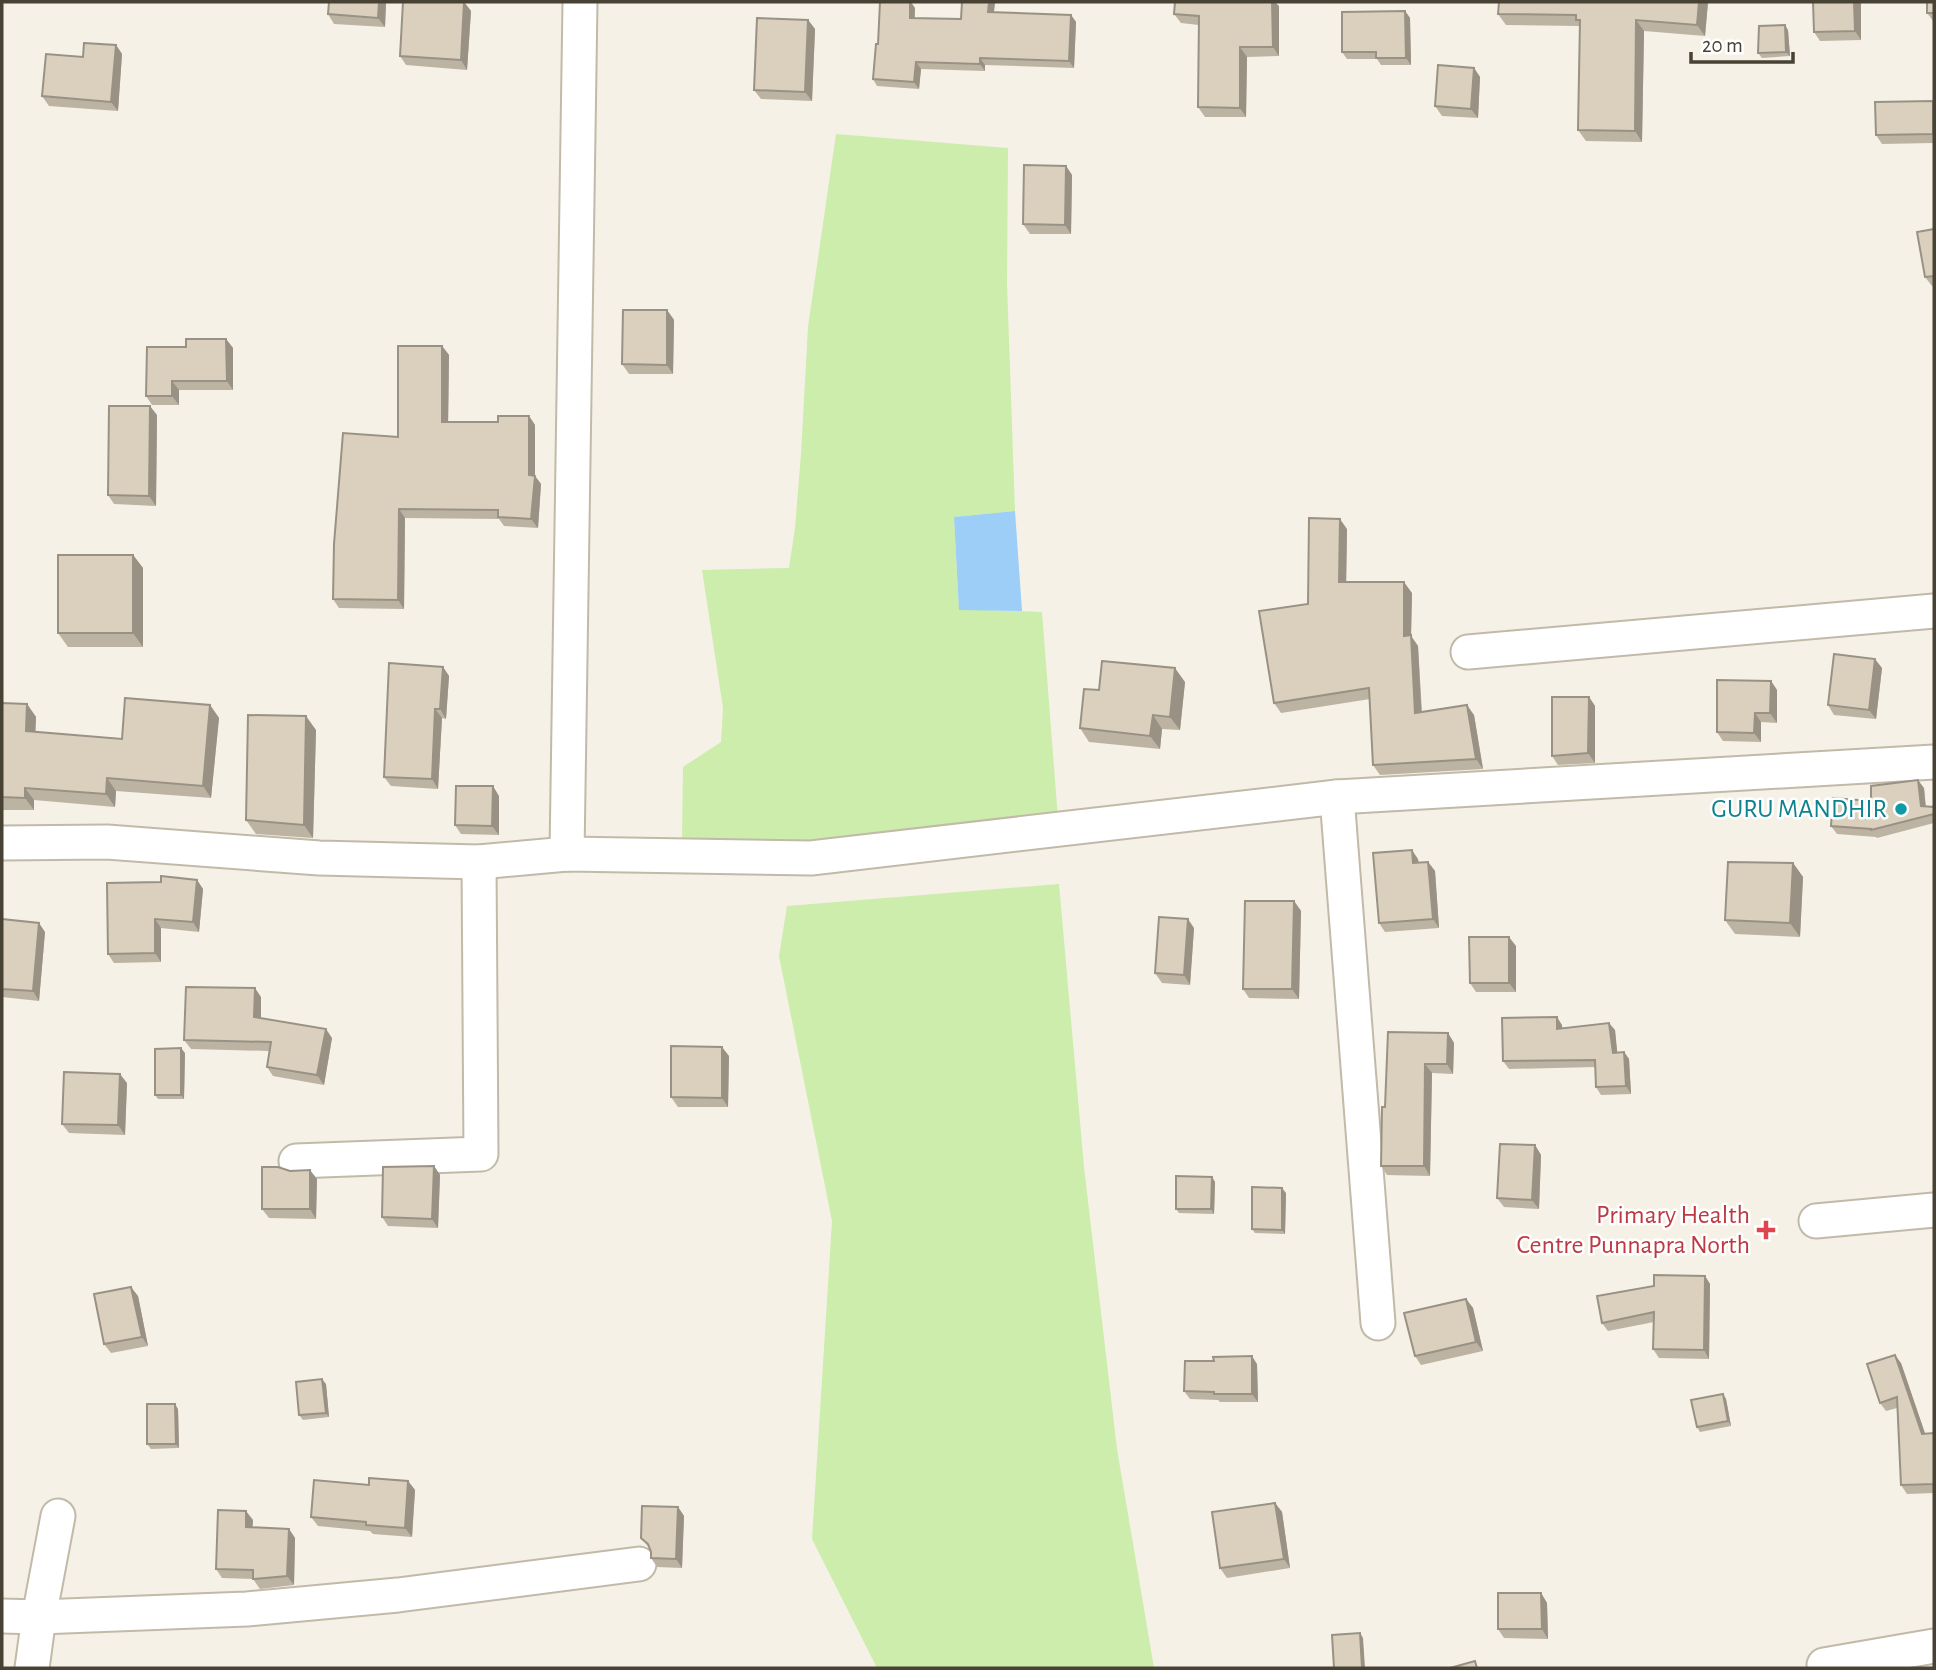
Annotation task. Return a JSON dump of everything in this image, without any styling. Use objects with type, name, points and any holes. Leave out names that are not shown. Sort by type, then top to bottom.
[{"type":"street","points":[[567,854],[580,2]]},
{"type":"street","points":[[1468,652],[1934,611]]},
{"type":"street","points":[[2,843],[107,842],[319,858],[479,862],[567,854],[811,858],[1337,797],[1934,762]]},
{"type":"street","points":[[1337,797],[1378,1323]]},
{"type":"street","points":[[296,1161],[481,1154],[479,862]]},
{"type":"street","points":[[1816,1221],[1934,1210]]},
{"type":"street","points":[[32,1668],[58,1516]]},
{"type":"street","points":[[2,1616],[247,1609],[398,1595],[639,1564]]},
{"type":"street","points":[[1824,1665],[1934,1646]]},
{"type":"green space","points":[[836,134],[1008,148],[1007,284],[1015,511],[954,517],[959,609],[1042,612],[1058,819],[848,841],[682,841],[683,767],[721,742],[723,708],[702,570],[789,568],[801,454],[808,327]]},
{"type":"green space","points":[[1059,884],[1084,1167],[1117,1449],[1154,1668],[877,1668],[812,1539],[832,1221],[779,956],[787,906]]},
{"type":"water","points":[[1015,511],[1022,611],[959,610],[954,517]]},
{"type":"building","points":[[329,2],[379,2],[378,18],[328,14]]},
{"type":"building","points":[[403,2],[464,2],[461,60],[400,56]]},
{"type":"building","points":[[880,2],[910,2],[910,18],[961,19],[962,2],[989,2],[988,12],[1071,15],[1069,61],[980,58],[980,64],[916,62],[914,82],[873,79]]},
{"type":"building","points":[[1175,2],[1272,2],[1273,47],[1240,47],[1240,108],[1198,107],[1199,16],[1174,14]]},
{"type":"building","points":[[1499,2],[1699,2],[1697,25],[1636,20],[1635,131],[1578,130],[1580,20],[1576,20],[1576,15],[1498,14]]},
{"type":"building","points":[[1813,2],[1854,2],[1855,31],[1814,32]]},
{"type":"building","points":[[1927,2],[1934,2],[1934,13],[1927,13]]},
{"type":"building","points":[[1405,11],[1406,58],[1376,58],[1376,52],[1342,52],[1342,12]]},
{"type":"building","points":[[757,18],[808,20],[805,92],[754,90]]},
{"type":"building","points":[[1785,25],[1786,52],[1758,53],[1759,26]]},
{"type":"building","points":[[84,43],[116,45],[111,102],[42,96],[46,54],[83,57]]},
{"type":"building","points":[[1438,65],[1474,68],[1471,109],[1435,106]]},
{"type":"building","points":[[1933,101],[1933,134],[1876,135],[1875,102]]},
{"type":"building","points":[[1024,165],[1066,166],[1065,225],[1023,224]]},
{"type":"building","points":[[1934,229],[1934,276],[1925,277],[1917,232]]},
{"type":"building","points":[[623,310],[667,310],[667,365],[622,364]]},
{"type":"building","points":[[186,339],[226,339],[227,381],[172,381],[172,396],[146,396],[147,347],[186,347]]},
{"type":"building","points":[[398,346],[442,346],[442,422],[498,422],[498,416],[529,416],[529,475],[535,476],[531,519],[498,517],[498,510],[399,509],[398,600],[333,599],[334,544],[343,433],[398,437]]},
{"type":"building","points":[[109,406],[150,406],[149,496],[108,495]]},
{"type":"building","points":[[1309,518],[1340,519],[1339,582],[1404,582],[1404,636],[1411,635],[1415,713],[1467,705],[1476,759],[1373,765],[1369,688],[1274,703],[1259,611],[1308,604]]},
{"type":"building","points":[[58,555],[133,555],[133,633],[58,633]]},
{"type":"building","points":[[1834,654],[1875,659],[1869,710],[1828,705]]},
{"type":"building","points":[[1102,661],[1175,668],[1170,717],[1153,715],[1150,736],[1080,728],[1084,689],[1099,690]]},
{"type":"building","points":[[389,663],[443,667],[440,709],[435,709],[432,779],[384,777]]},
{"type":"building","points":[[1717,680],[1771,681],[1770,713],[1755,713],[1754,733],[1717,732]]},
{"type":"building","points":[[1552,697],[1589,697],[1588,753],[1552,756]]},
{"type":"building","points":[[125,698],[210,705],[203,786],[107,778],[106,794],[25,788],[25,798],[2,797],[2,703],[27,704],[26,731],[122,739]]},
{"type":"building","points":[[248,715],[306,716],[304,825],[246,820]]},
{"type":"building","points":[[1918,780],[1921,806],[1934,807],[1934,814],[1871,830],[1831,826],[1833,798],[1871,801],[1871,786]]},
{"type":"building","points":[[456,786],[493,786],[492,826],[455,825]]},
{"type":"building","points":[[1412,850],[1413,863],[1428,862],[1433,919],[1379,923],[1373,853]]},
{"type":"building","points":[[1728,862],[1793,863],[1790,923],[1725,920]]},
{"type":"building","points":[[161,876],[197,880],[193,922],[155,919],[155,953],[108,954],[107,883],[161,882]]},
{"type":"building","points":[[1245,901],[1294,901],[1292,989],[1243,989]]},
{"type":"building","points":[[1159,917],[1188,919],[1184,975],[1155,973]]},
{"type":"building","points":[[2,919],[39,923],[33,991],[2,989]]},
{"type":"building","points":[[1469,937],[1509,937],[1509,983],[1470,983]]},
{"type":"building","points":[[186,987],[255,988],[254,1017],[326,1029],[317,1075],[267,1067],[271,1042],[184,1040]]},
{"type":"building","points":[[1557,1017],[1557,1029],[1609,1023],[1613,1053],[1624,1052],[1626,1086],[1596,1087],[1595,1060],[1503,1061],[1502,1018]]},
{"type":"building","points":[[1388,1032],[1448,1033],[1447,1064],[1425,1064],[1424,1166],[1381,1166]]},
{"type":"building","points":[[671,1046],[722,1047],[722,1098],[671,1097]]},
{"type":"building","points":[[181,1048],[181,1095],[155,1095],[155,1049]]},
{"type":"building","points":[[64,1072],[120,1074],[118,1125],[62,1124]]},
{"type":"building","points":[[1500,1144],[1535,1145],[1532,1200],[1497,1198]]},
{"type":"building","points":[[434,1166],[432,1219],[382,1217],[383,1167]]},
{"type":"building","points":[[262,1167],[278,1167],[290,1171],[310,1170],[310,1209],[262,1209]]},
{"type":"building","points":[[1176,1176],[1212,1177],[1211,1209],[1176,1209]]},
{"type":"building","points":[[1252,1187],[1282,1188],[1282,1230],[1252,1229]]},
{"type":"building","points":[[1654,1275],[1705,1276],[1704,1350],[1653,1349],[1654,1312],[1602,1323],[1597,1296],[1654,1286]]},
{"type":"building","points":[[131,1287],[142,1337],[104,1344],[94,1294]]},
{"type":"building","points":[[1466,1299],[1476,1342],[1415,1356],[1404,1313]]},
{"type":"building","points":[[1895,1355],[1922,1434],[1934,1433],[1934,1484],[1901,1485],[1897,1397],[1880,1403],[1867,1364]]},
{"type":"building","points":[[1252,1356],[1252,1394],[1184,1391],[1185,1361],[1214,1361],[1213,1357]]},
{"type":"building","points":[[322,1379],[326,1413],[299,1415],[296,1382]]},
{"type":"building","points":[[1723,1394],[1728,1421],[1697,1427],[1691,1400]]},
{"type":"building","points":[[147,1404],[175,1404],[176,1444],[147,1444]]},
{"type":"building","points":[[369,1478],[408,1481],[405,1528],[311,1517],[314,1480],[369,1485]]},
{"type":"building","points":[[1275,1503],[1284,1559],[1220,1568],[1212,1512]]},
{"type":"building","points":[[642,1506],[678,1507],[676,1559],[651,1558],[648,1544],[641,1538]]},
{"type":"building","points":[[218,1510],[246,1511],[246,1527],[289,1529],[287,1576],[253,1579],[253,1570],[216,1569]]},
{"type":"building","points":[[1498,1593],[1541,1593],[1542,1629],[1498,1629]]},
{"type":"building","points":[[1360,1633],[1362,1668],[1334,1668],[1332,1635]]},
{"type":"building","points":[[1475,1661],[1477,1668],[1450,1668]]},
{"type":"place","name":"GURU MANDHIR","points":[[1901,809]]},
{"type":"place","name":"Primary Health Centre Punnapra North","points":[[1766,1230]]}]
